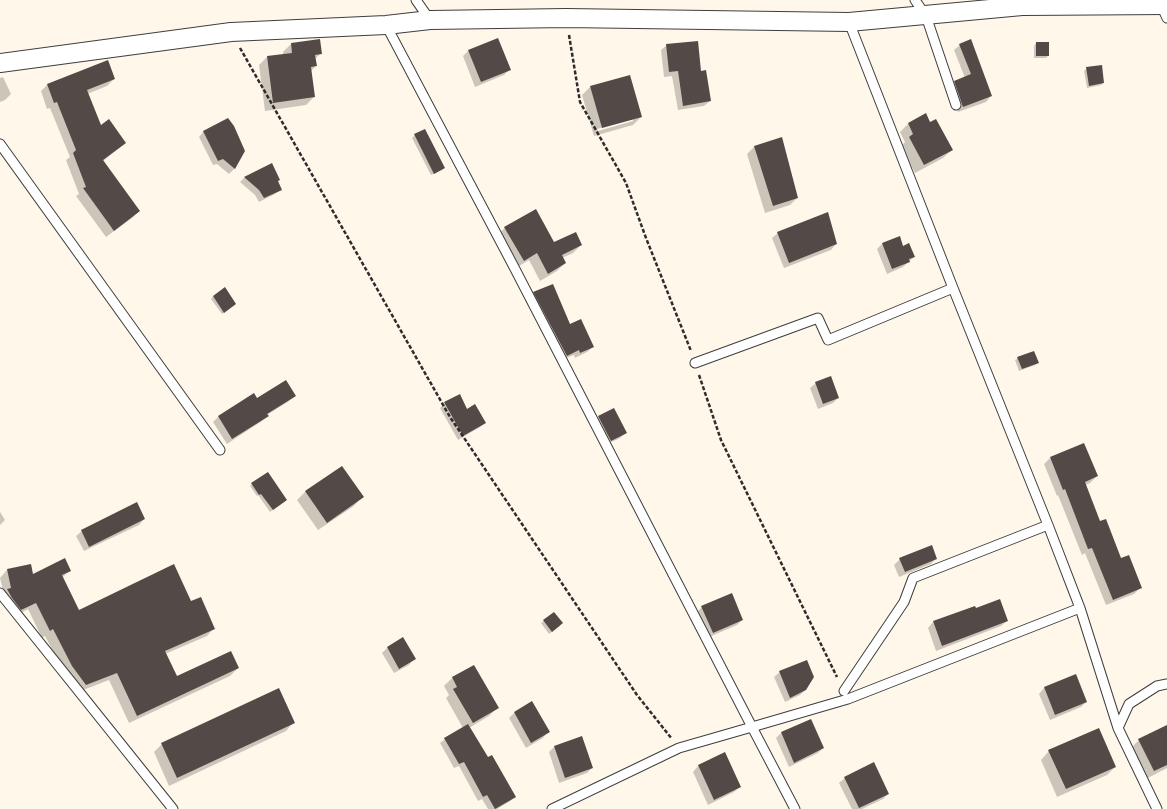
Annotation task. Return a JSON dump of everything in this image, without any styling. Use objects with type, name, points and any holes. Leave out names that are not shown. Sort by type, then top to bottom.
[{"type":"street","points":[[0,63],[231,32],[386,24],[430,20],[566,18],[850,22],[1022,6],[1165,9]]},
{"type":"lane","points":[[416,0],[430,20]]},
{"type":"lane","points":[[915,0],[926,16],[956,105]]},
{"type":"lane","points":[[850,22],[953,288],[1080,608],[1118,728],[1157,809]]},
{"type":"lane","points":[[386,24],[795,809]]},
{"type":"lane","points":[[0,144],[220,450]]},
{"type":"lane","points":[[695,363],[818,318],[828,340],[953,288]]},
{"type":"lane","points":[[844,691],[904,602],[913,578],[1048,525]]},
{"type":"lane","points":[[0,593],[173,809]]},
{"type":"lane","points":[[552,809],[679,748],[848,699],[1080,608]]},
{"type":"lane","points":[[1118,728],[1129,704],[1157,686],[1167,684]]},
{"type":"path","points":[[231,32],[450,417],[637,695],[679,748]]},
{"type":"building","points":[[498,38],[511,70],[481,82],[468,50]]},
{"type":"building","points":[[320,39],[322,54],[315,55],[317,66],[311,67],[315,97],[273,103],[267,56],[292,53],[291,43]]},
{"type":"building","points":[[971,39],[992,96],[963,107],[954,81],[971,74],[959,44]]},
{"type":"building","points":[[698,41],[701,71],[706,70],[711,101],[683,106],[678,71],[669,72],[666,44]]},
{"type":"building","points":[[1036,42],[1049,42],[1049,56],[1036,56]]},
{"type":"building","points":[[108,60],[115,79],[87,90],[101,125],[109,119],[126,143],[103,160],[140,211],[114,231],[83,188],[86,187],[73,153],[76,150],[57,102],[54,103],[47,84]]},
{"type":"building","points":[[1102,65],[1104,83],[1089,86],[1086,67]]},
{"type":"building","points":[[630,75],[642,117],[602,128],[590,86]]},
{"type":"building","points":[[926,113],[930,122],[936,119],[953,150],[924,165],[909,137],[913,134],[908,123]]},
{"type":"building","points":[[228,118],[234,126],[245,151],[235,169],[223,159],[218,161],[203,131]]},
{"type":"building","points":[[425,129],[445,168],[434,174],[414,134]]},
{"type":"building","points":[[782,137],[798,198],[773,206],[754,146]]},
{"type":"building","points":[[272,163],[280,180],[278,181],[282,190],[264,198],[259,190],[244,177]]},
{"type":"building","points":[[536,209],[554,242],[576,232],[582,245],[562,255],[566,263],[548,274],[537,253],[524,261],[504,227]]},
{"type":"building","points":[[828,212],[837,244],[789,263],[777,232]]},
{"type":"building","points":[[900,236],[903,246],[909,243],[915,257],[909,259],[910,262],[892,269],[882,243]]},
{"type":"building","points":[[553,284],[570,324],[581,319],[594,347],[580,353],[579,350],[567,356],[533,292]]},
{"type":"building","points":[[225,287],[236,304],[224,313],[213,296]]},
{"type":"building","points":[[1034,351],[1039,363],[1022,369],[1017,357]]},
{"type":"building","points":[[831,376],[839,398],[823,404],[815,382]]},
{"type":"building","points":[[286,380],[296,396],[267,414],[269,416],[232,439],[218,416],[254,393],[257,398]]},
{"type":"building","points":[[460,394],[467,409],[475,404],[486,423],[463,436],[444,402]]},
{"type":"building","points":[[614,408],[627,433],[611,441],[598,416]]},
{"type":"building","points":[[1084,443],[1098,476],[1085,482],[1100,521],[1106,519],[1121,558],[1129,555],[1142,588],[1113,600],[1092,548],[1088,549],[1065,489],[1063,490],[1050,457]]},
{"type":"building","points":[[342,466],[364,497],[327,523],[305,491]]},
{"type":"building","points":[[268,472],[287,500],[273,510],[261,494],[259,495],[251,483]]},
{"type":"building","points":[[137,502],[145,519],[89,547],[81,530]]},
{"type":"building","points":[[932,545],[937,559],[905,572],[899,558]]},
{"type":"building","points":[[65,558],[71,571],[62,575],[79,610],[174,564],[191,601],[201,597],[215,629],[165,651],[177,676],[231,651],[239,668],[137,716],[117,673],[86,685],[72,666],[53,629],[50,631],[36,603],[21,610],[7,589],[11,588],[7,569],[31,564],[33,574]]},
{"type":"building","points":[[732,593],[743,620],[713,633],[701,606]]},
{"type":"building","points":[[1000,599],[1008,621],[942,646],[933,621]]},
{"type":"building","points":[[554,612],[563,623],[552,632],[543,620]]},
{"type":"building","points":[[403,637],[416,659],[399,669],[387,647]]},
{"type":"building","points":[[807,660],[814,677],[806,690],[790,698],[779,671]]},
{"type":"building","points":[[474,665],[499,708],[473,723],[453,689],[457,687],[452,677]]},
{"type":"building","points":[[1076,674],[1087,702],[1055,715],[1044,687]]},
{"type":"building","points":[[279,688],[295,723],[177,778],[161,743]]},
{"type":"building","points":[[532,701],[550,732],[531,743],[514,712]]},
{"type":"building","points":[[811,719],[824,748],[794,763],[781,732]]},
{"type":"building","points":[[468,724],[488,757],[492,755],[516,797],[495,809],[487,795],[483,797],[464,762],[459,764],[444,738]]},
{"type":"building","points":[[1167,725],[1167,765],[1154,771],[1138,739]]},
{"type":"building","points":[[1099,728],[1116,767],[1066,789],[1048,750]]},
{"type":"building","points":[[582,736],[593,768],[565,778],[554,746]]},
{"type":"building","points":[[725,752],[741,787],[714,800],[698,765]]},
{"type":"building","points":[[874,762],[889,794],[859,808],[844,777]]}]
